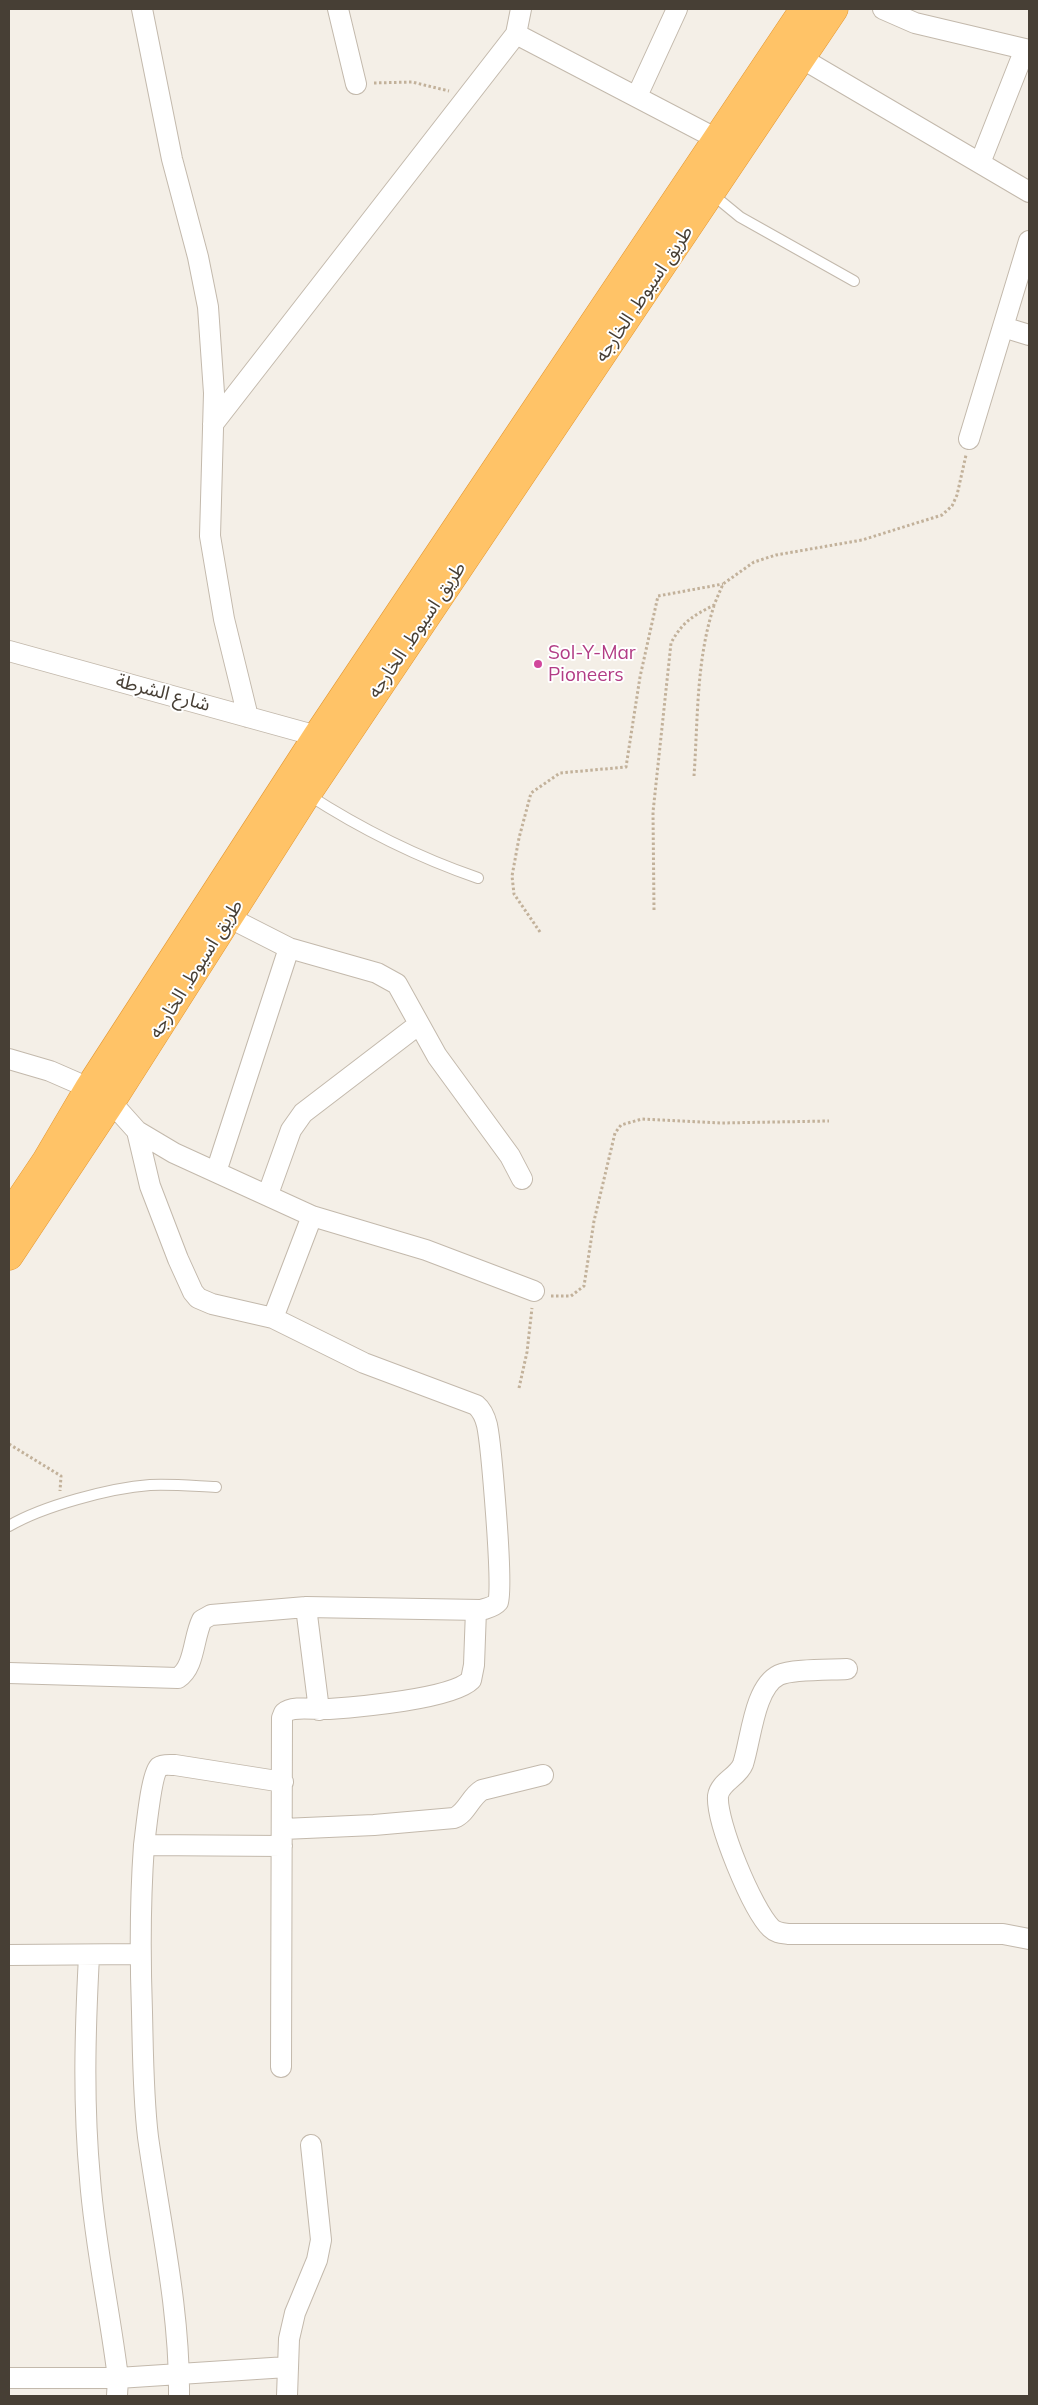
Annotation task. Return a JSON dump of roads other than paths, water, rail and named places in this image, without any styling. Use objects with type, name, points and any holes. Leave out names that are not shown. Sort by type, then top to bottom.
[{"type":"highway","name":"طريق اسيوط, الخارجه","points":[[9,1256],[100,1095],[297,787],[496,490],[717,139],[804,9]]},
{"type":"highway","name":"طريق اسيوط, الخارجه","points":[[9,1216],[46,1160],[100,1095],[228,917],[297,787],[316,736],[711,194],[834,9]]},
{"type":"street","points":[[142,9],[172,158],[198,257],[208,307],[214,393],[211,545],[224,619],[248,717]]},
{"type":"street","points":[[338,9],[356,84]]},
{"type":"street","points":[[213,424],[516,34],[521,9]]},
{"type":"street","points":[[638,96],[677,9]]},
{"type":"street","points":[[883,9],[915,23],[1027,50],[980,163]]},
{"type":"street","points":[[516,34],[638,96],[717,139]]},
{"type":"street","points":[[801,58],[1029,192]]},
{"type":"street","points":[[969,439],[1029,241]]},
{"type":"street","points":[[1003,327],[1029,335]]},
{"type":"street","name":"شارع الشرطة","points":[[9,651],[316,736]]},
{"type":"street","points":[[228,917],[289,948],[377,973],[397,984],[418,1025],[457,1085],[510,1156],[522,1180]]},
{"type":"street","points":[[216,1172],[289,948]]},
{"type":"street","points":[[268,1194],[291,1130],[303,1112],[418,1025]]},
{"type":"street","points":[[9,1059],[50,1070],[100,1095],[137,1131],[174,1152],[312,1216],[426,1250],[534,1291]]},
{"type":"street","points":[[9,1673],[178,1678],[187,1671],[190,1665],[198,1630],[206,1617],[306,1607],[476,1610],[494,1605],[500,1592],[487,1425],[481,1410],[476,1405],[364,1363],[273,1318],[203,1301],[193,1292],[150,1186],[137,1131]]},
{"type":"street","points":[[273,1318],[312,1216]]},
{"type":"street","points":[[306,1607],[319,1710]]},
{"type":"street","points":[[281,2067],[282,1718],[284,1713],[290,1710],[319,1710],[420,1697],[447,1692],[469,1682],[474,1665],[476,1610]]},
{"type":"street","points":[[847,1669],[787,1673],[773,1680],[767,1686],[761,1698],[742,1768],[719,1793],[718,1806],[723,1828],[754,1902],[768,1924],[775,1932],[788,1934],[1003,1934],[1029,1939]]},
{"type":"street","points":[[179,2396],[179,2373],[168,2262],[147,2126],[143,2082],[140,1893],[151,1793],[157,1771],[164,1765],[175,1765],[283,1782]]},
{"type":"street","points":[[144,1845],[282,1837],[374,1825],[454,1818],[459,1816],[474,1796],[482,1790],[543,1775]]},
{"type":"street","points":[[9,1955],[89,1956],[140,1954]]},
{"type":"street","points":[[89,1956],[84,2060],[90,2179],[95,2231],[118,2387]]},
{"type":"street","points":[[287,2396],[289,2339],[295,2313],[317,2260],[321,2240],[311,2145]]},
{"type":"street","points":[[9,2378],[30,2388],[118,2387],[179,2373],[287,2367]]},
{"type":"lane","points":[[711,194],[740,217],[854,281]]},
{"type":"lane","points":[[297,787],[349,821],[429,861],[478,878]]},
{"type":"lane","points":[[9,1526],[32,1514],[87,1497],[148,1485],[216,1487]]},
{"type":"place","name":"Sol-Y-Mar Pioneers","points":[[538,664]]}]
